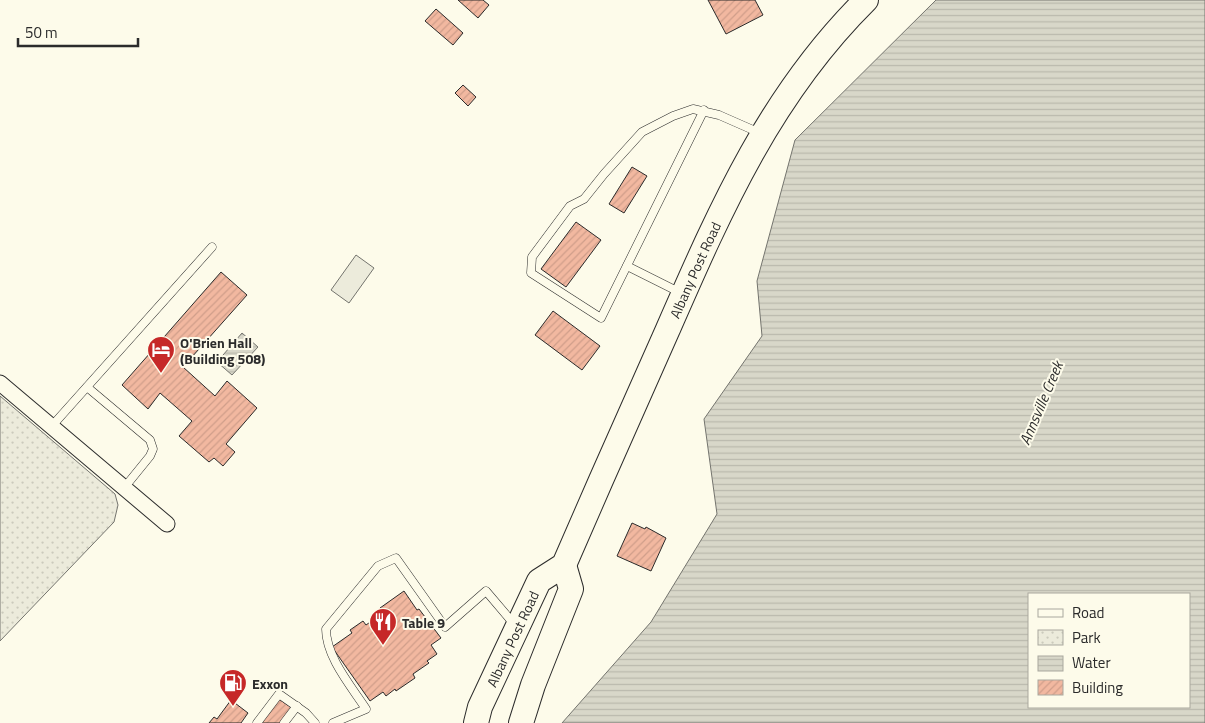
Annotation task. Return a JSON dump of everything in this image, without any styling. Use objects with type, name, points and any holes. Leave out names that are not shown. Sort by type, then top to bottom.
[{"type":"highway","name":"Albany Post Road","points":[[476,723],[480,707],[538,581],[564,565],[713,226],[762,134],[802,74],[866,0]]},
{"type":"highway","points":[[521,723],[533,685],[571,589],[564,565]]},
{"type":"street","points":[[0,383],[166,524]]},
{"type":"lane","points":[[704,110],[601,318],[531,273],[532,257],[570,206],[584,199],[642,132],[673,116],[693,109],[704,110],[719,115],[762,134]]},
{"type":"lane","points":[[51,427],[212,247]]},
{"type":"lane","points":[[627,266],[683,294]]},
{"type":"lane","points":[[87,387],[150,440],[153,449],[150,456],[124,488]]},
{"type":"lane","points":[[333,723],[366,709],[331,656],[326,630],[378,566],[396,558],[445,626],[486,591],[517,627]]},
{"type":"lane","points":[[257,723],[279,694],[306,713],[315,723]]},
{"type":"lane","points":[[284,722],[297,706]]},
{"type":"green space","points":[[356,255],[374,268],[349,303],[331,290]]},
{"type":"green space","points":[[0,396],[115,494],[118,505],[114,522],[0,641]]},
{"type":"water","name":"Annsville Creek","points":[[936,0],[1205,0],[1205,723],[562,723],[651,622],[717,514],[704,419],[762,336],[757,281],[795,140]]},
{"type":"water","points":[[242,333],[258,347],[232,375],[217,362]]},
{"type":"building","points":[[458,0],[483,0],[489,5],[478,18]]},
{"type":"building","points":[[708,0],[755,0],[763,15],[726,34]]},
{"type":"building","points":[[436,9],[463,33],[453,45],[425,21]]},
{"type":"building","points":[[463,85],[476,97],[468,106],[455,93]]},
{"type":"building","points":[[632,167],[647,176],[624,213],[609,204]]},
{"type":"building","points":[[576,222],[601,240],[566,287],[541,269]]},
{"type":"building","name":"O'Brien Hall (Building 508)","points":[[221,272],[247,295],[183,367],[215,396],[227,381],[257,408],[226,444],[235,452],[223,466],[214,458],[209,462],[179,436],[192,421],[160,393],[148,409],[122,385]]},
{"type":"building","points":[[553,311],[600,346],[582,370],[535,335]]},
{"type":"building","points":[[632,523],[645,529],[646,527],[666,538],[651,571],[617,556]]},
{"type":"building","name":"Table 9","points":[[404,591],[417,610],[419,609],[441,638],[431,645],[437,654],[427,661],[429,663],[413,674],[415,678],[396,691],[395,689],[386,696],[383,692],[370,701],[332,647],[352,633],[350,630],[363,621],[366,625],[383,613],[380,608]]},
{"type":"building","points":[[279,699],[292,708],[281,723],[261,723]]},
{"type":"building","name":"Exxon","points":[[231,700],[248,713],[241,723],[209,723],[214,717],[217,719]]},
{"type":"place","name":"O'Brien Hall (Building 508)","points":[[161,374]]},
{"type":"place","name":"Table 9","points":[[383,646]]},
{"type":"place","name":"Exxon","points":[[233,707]]}]
